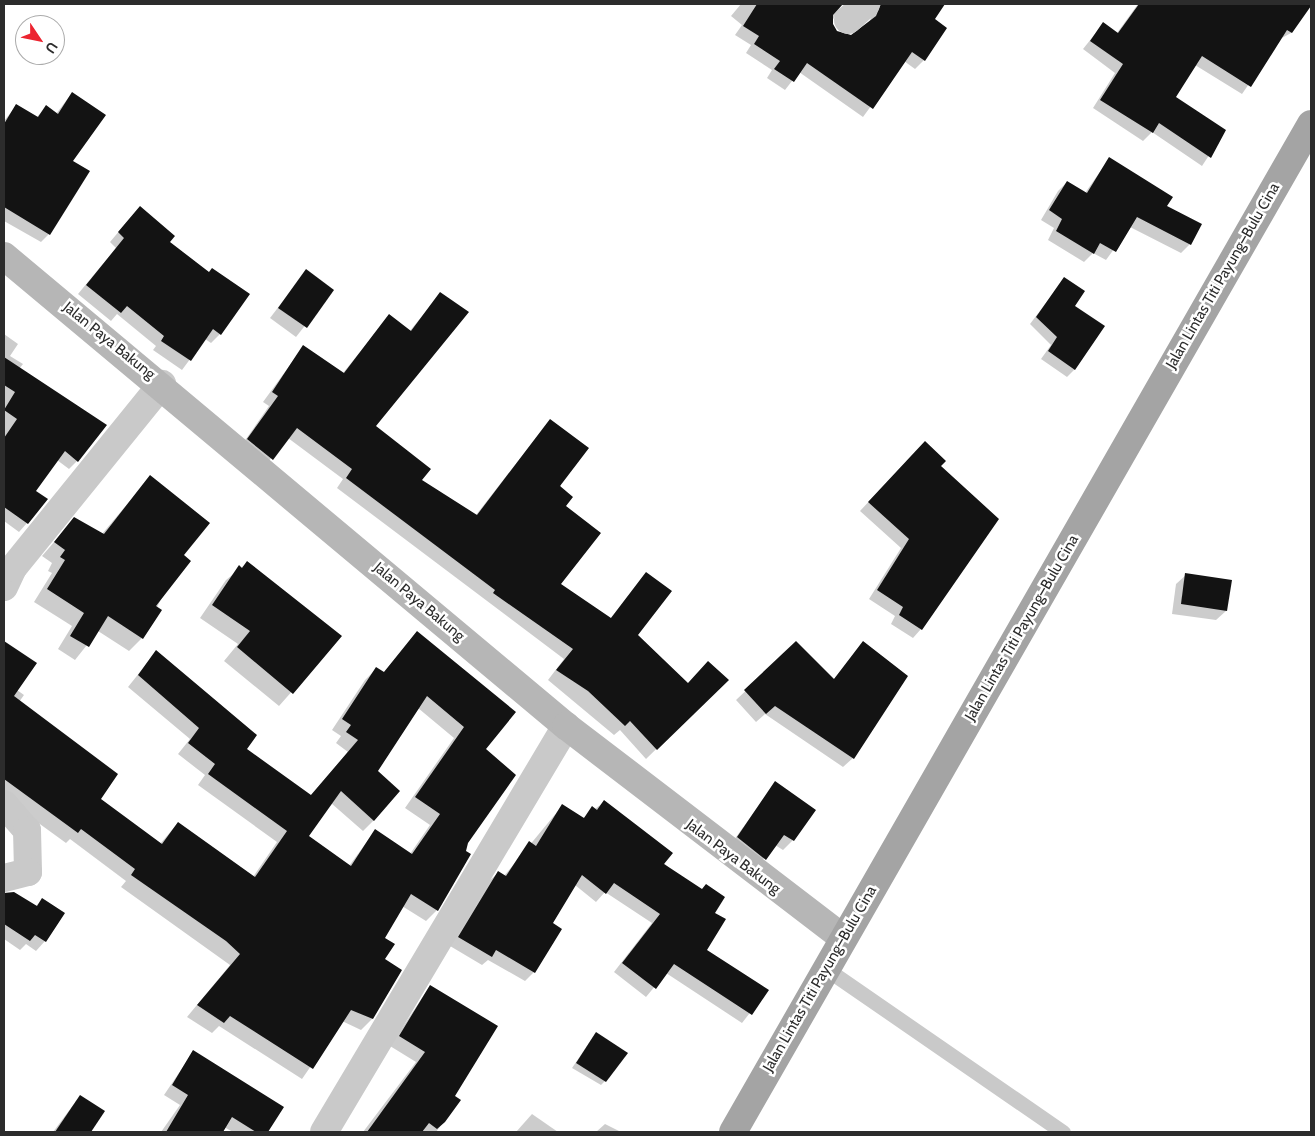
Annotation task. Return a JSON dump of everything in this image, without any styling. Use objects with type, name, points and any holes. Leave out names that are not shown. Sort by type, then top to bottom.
[{"type":"main road","name":"Jalan Lintas Titi Payung–Bulu Cina","points":[[733,1132],[842,937],[1311,124]]},
{"type":"main road","name":"Jalan Paya Bakung","points":[[4,256],[162,384],[566,726],[842,937]]},
{"type":"street","points":[[4,587],[13,568],[162,384]]},
{"type":"street","points":[[324,1132],[476,864],[566,726]]},
{"type":"street","points":[[4,804],[27,830],[28,872],[4,878]]},
{"type":"lane","points":[[825,968],[1063,1132]]},
{"type":"building","points":[[757,4],[843,4],[833,15],[833,24],[837,31],[851,35],[876,16],[881,4],[945,4],[935,19],[947,28],[925,61],[912,52],[873,109],[807,63],[794,82],[774,69],[780,61],[754,44],[759,36],[743,26]]},
{"type":"building","points":[[1139,4],[1311,4],[1311,6],[1292,33],[1287,30],[1251,87],[1202,56],[1176,97],[1226,130],[1211,158],[1159,123],[1153,133],[1100,100],[1123,64],[1090,41],[1103,22],[1118,33]]},
{"type":"building","points":[[72,92],[106,115],[73,161],[90,171],[50,235],[4,207],[4,124],[16,104],[38,117],[46,105],[58,114]]},
{"type":"building","points":[[1109,157],[1173,197],[1167,206],[1202,224],[1191,245],[1137,217],[1116,252],[1100,243],[1094,254],[1056,231],[1062,219],[1049,210],[1067,181],[1087,193]]},
{"type":"building","points":[[140,206],[175,236],[170,242],[209,272],[212,268],[250,294],[221,335],[213,329],[191,361],[161,341],[164,336],[127,306],[121,313],[86,285],[124,238],[118,232]]},
{"type":"building","points":[[306,269],[334,290],[307,328],[278,308]]},
{"type":"building","points":[[1064,277],[1085,291],[1075,306],[1105,326],[1075,370],[1048,351],[1057,337],[1036,317]]},
{"type":"building","points":[[440,292],[469,312],[376,426],[431,469],[422,480],[477,515],[550,419],[589,448],[560,486],[573,497],[566,506],[601,533],[561,584],[611,618],[646,572],[672,591],[638,635],[688,683],[708,661],[729,680],[657,750],[630,721],[625,726],[588,691],[556,670],[573,649],[493,593],[495,590],[346,478],[352,469],[297,428],[273,460],[247,439],[278,396],[272,392],[303,345],[344,373],[389,314],[411,331]]},
{"type":"building","points":[[4,357],[107,425],[78,462],[65,451],[36,491],[48,499],[28,524],[4,507],[4,438],[17,419],[4,410],[15,392],[4,385]]},
{"type":"building","points":[[925,441],[946,461],[941,466],[999,519],[922,630],[899,615],[903,607],[877,590],[909,539],[868,502]]},
{"type":"building","points":[[150,475],[210,523],[184,555],[191,561],[156,606],[162,610],[143,639],[108,616],[89,647],[70,636],[84,613],[47,589],[65,560],[60,557],[65,550],[54,542],[74,517],[104,534]]},
{"type":"building","points":[[247,561],[342,636],[293,694],[237,647],[250,631],[212,605],[239,565],[242,568]]},
{"type":"building","points":[[1185,573],[1232,580],[1227,611],[1181,604]]},
{"type":"building","points":[[417,631],[516,712],[486,749],[516,775],[468,843],[466,851],[471,854],[438,911],[411,894],[385,938],[395,944],[385,959],[402,970],[373,1019],[351,1010],[313,1069],[230,1016],[224,1023],[197,1005],[240,954],[226,941],[131,875],[135,869],[81,829],[78,833],[4,779],[4,641],[37,663],[14,696],[118,774],[101,799],[162,844],[178,822],[255,877],[287,831],[208,774],[215,764],[188,743],[199,728],[138,675],[156,650],[257,735],[247,749],[311,795],[358,740],[346,732],[351,725],[342,719],[376,667],[384,672]],"holes":[[[427,696],[464,727],[415,797],[440,814],[412,854],[375,829],[351,866],[309,836],[341,791],[374,821],[400,791],[378,771]]]},
{"type":"building","points":[[796,641],[834,679],[863,641],[908,676],[854,759],[775,706],[766,714],[744,690]]},
{"type":"building","points":[[775,781],[816,810],[794,841],[784,835],[766,860],[737,837]]},
{"type":"building","points":[[604,800],[673,853],[664,864],[702,889],[706,884],[725,897],[715,913],[726,919],[707,950],[769,990],[752,1015],[674,964],[656,989],[622,963],[660,914],[614,883],[606,894],[582,875],[553,923],[562,929],[535,973],[496,950],[492,957],[458,937],[498,871],[506,876],[529,841],[536,846],[562,804],[584,818],[592,806],[597,810]]},
{"type":"building","points":[[14,892],[37,906],[42,898],[65,913],[46,942],[35,935],[30,941],[4,924],[4,893]]},
{"type":"building","points":[[430,985],[498,1026],[455,1096],[461,1100],[445,1122],[437,1129],[429,1123],[422,1132],[367,1132],[425,1052],[399,1036]]},
{"type":"building","points":[[596,1032],[628,1053],[606,1082],[576,1063]]},
{"type":"building","points":[[193,1050],[284,1107],[268,1132],[256,1132],[232,1117],[223,1132],[166,1132],[188,1095],[172,1085]]},
{"type":"building","points":[[80,1095],[105,1111],[91,1132],[55,1132]]}]
